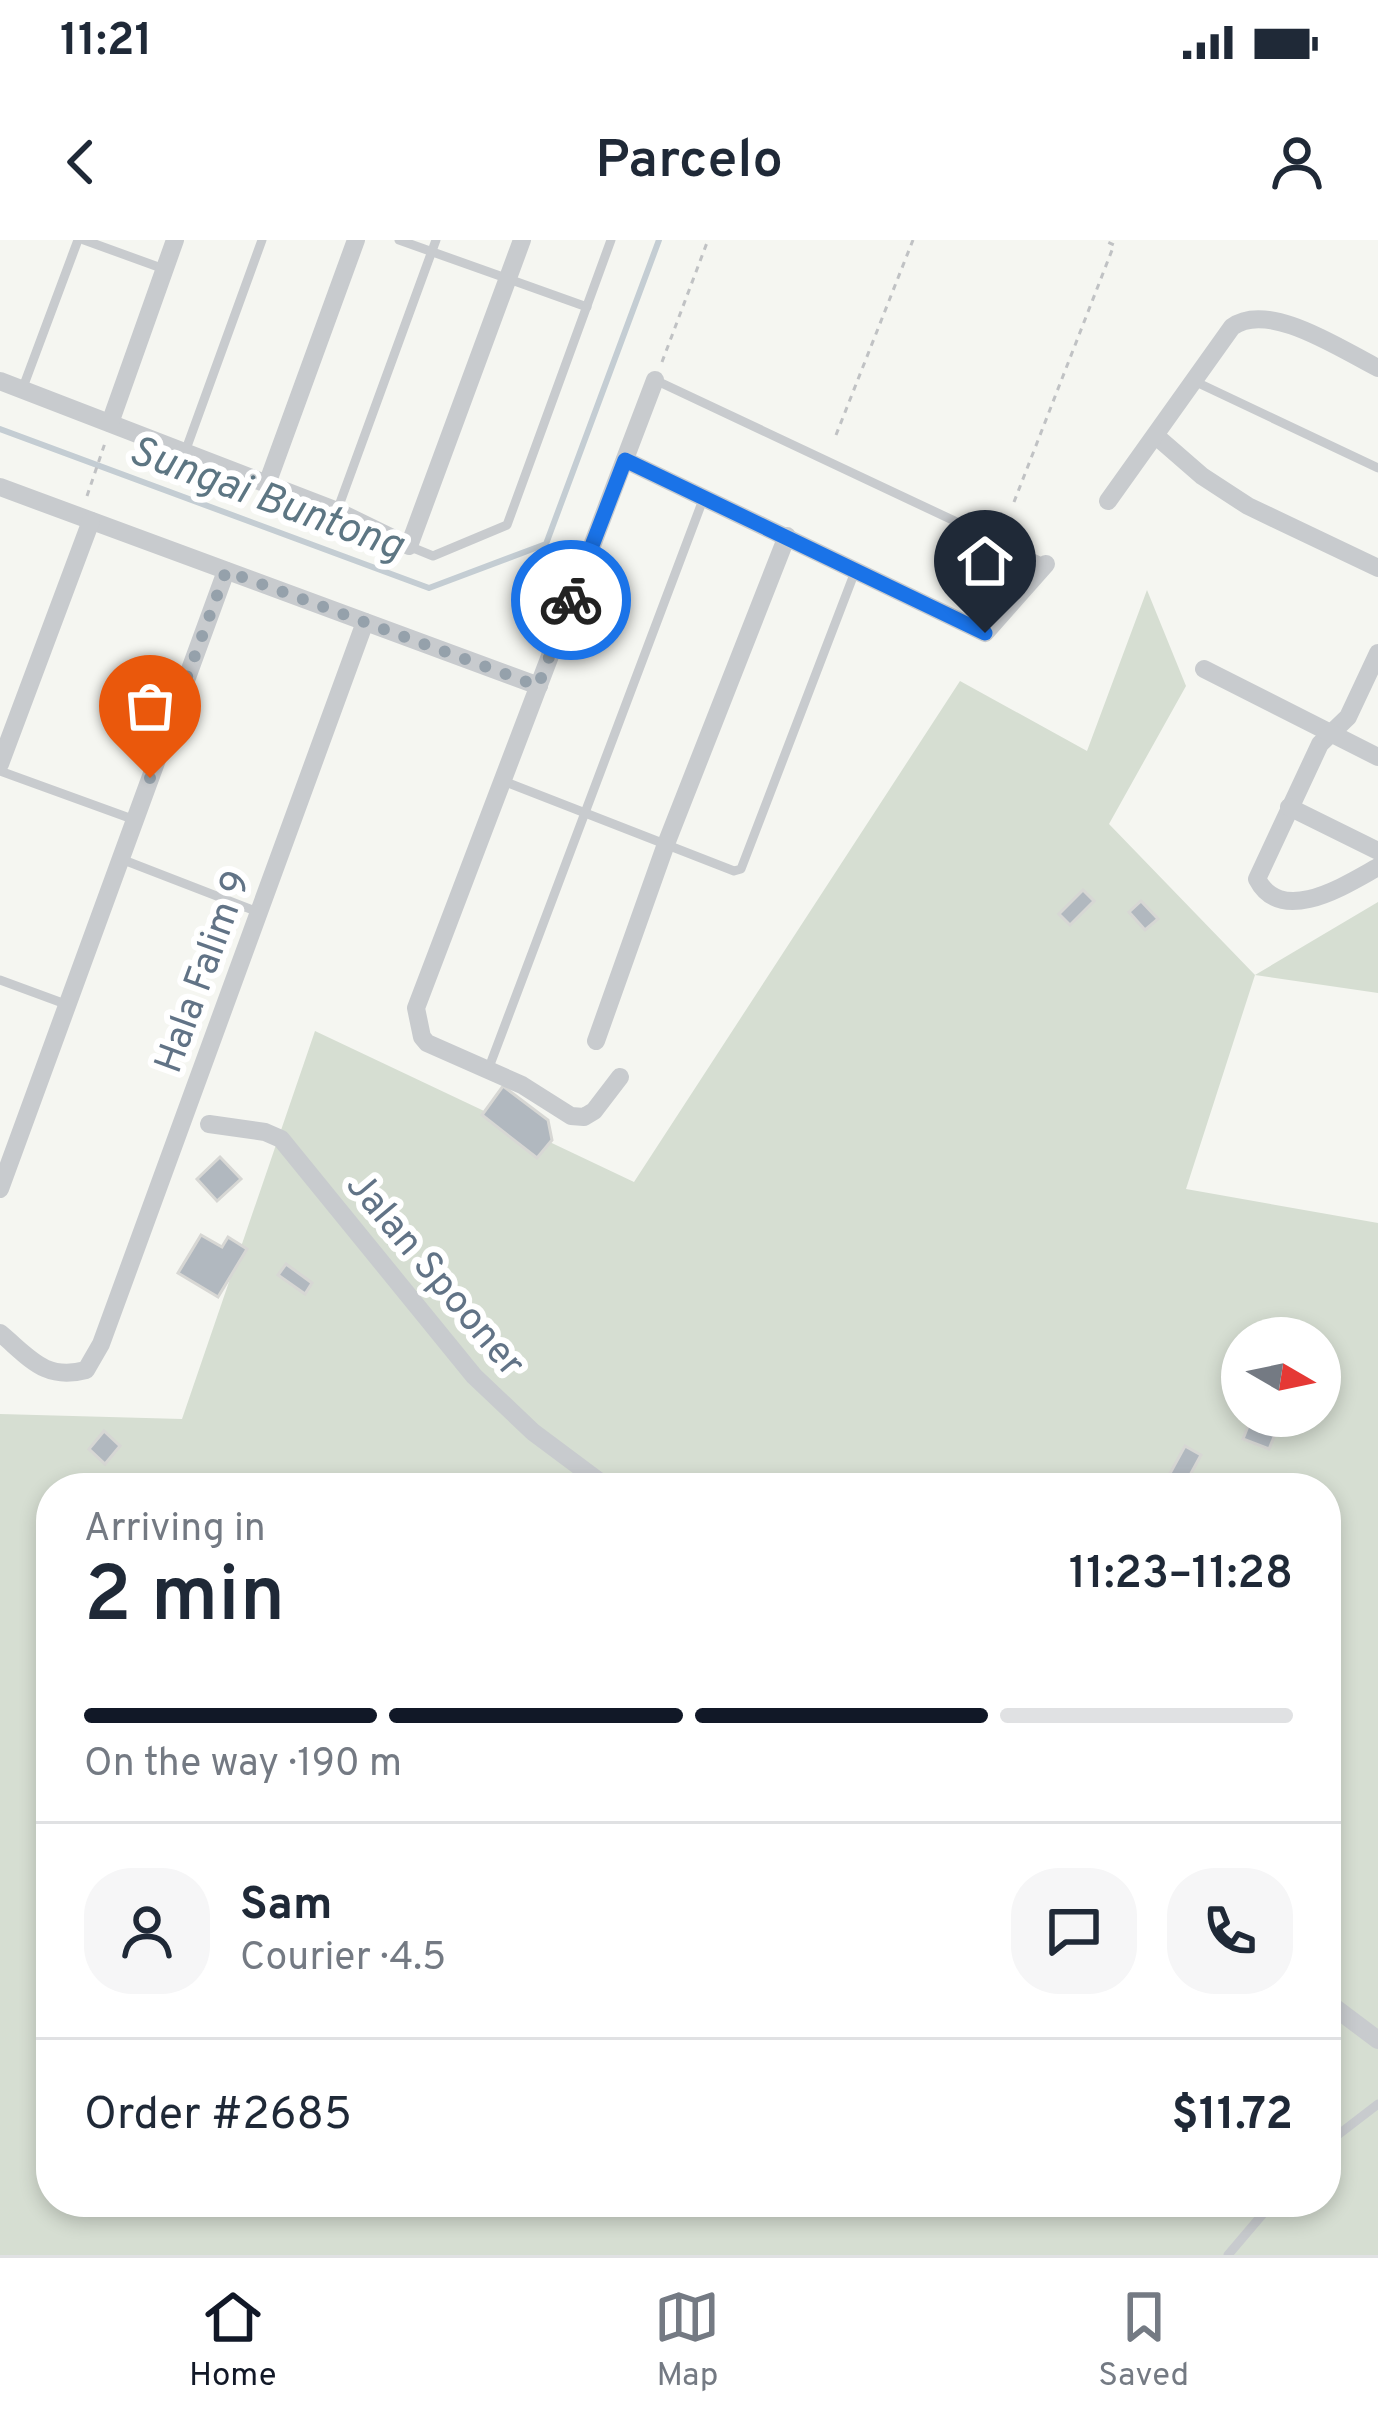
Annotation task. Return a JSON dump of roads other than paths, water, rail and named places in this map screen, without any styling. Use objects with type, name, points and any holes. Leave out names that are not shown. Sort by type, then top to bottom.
[{"type":"street","points":[[110,423],[175,240]]},
{"type":"street","points":[[267,484],[356,240]]},
{"type":"street","points":[[0,382],[337,511],[409,546],[521,240]]},
{"type":"street","points":[[1108,501],[1232,327],[1254,316],[1284,323],[1378,368]]},
{"type":"street","points":[[620,1077],[584,1117],[571,1116],[522,1084],[427,1043],[416,1008],[655,380]]},
{"type":"street","points":[[1156,436],[1235,499],[1378,568]]},
{"type":"street","points":[[625,460],[985,633],[1046,564]]},
{"type":"street","points":[[0,488],[538,686]]},
{"type":"street","points":[[0,767],[91,521]]},
{"type":"street","points":[[596,1041],[666,844],[787,536]]},
{"type":"street","points":[[0,1189],[226,571]]},
{"type":"street","name":"Hala Falim 9","points":[[0,1334],[38,1366],[62,1377],[86,1370],[101,1343],[365,622]]},
{"type":"street","points":[[1377,656],[1348,716],[1320,744],[1258,872],[1259,886],[1297,901],[1314,899],[1378,866]]},
{"type":"street","points":[[1204,669],[1378,757]]},
{"type":"street","points":[[1289,807],[1378,850]]},
{"type":"street","name":"Jalan Spooner","points":[[209,1124],[281,1139],[474,1376],[533,1432],[588,1473]]},
{"type":"street","points":[[1341,2012],[1378,2040]]},
{"type":"lane","points":[[22,390],[81,240],[165,269]]},
{"type":"lane","points":[[185,452],[262,240]]},
{"type":"lane","points":[[399,240],[587,307]]},
{"type":"lane","points":[[337,511],[436,240]]},
{"type":"lane","points":[[409,546],[433,556],[507,525],[611,240]]},
{"type":"lane","points":[[655,380],[1046,564]]},
{"type":"lane","points":[[1194,381],[1378,468]]},
{"type":"lane","points":[[488,1070],[704,497]]},
{"type":"lane","points":[[502,781],[734,871],[741,869],[856,569]]},
{"type":"lane","points":[[0,767],[135,820]]},
{"type":"lane","points":[[121,859],[258,912]]},
{"type":"lane","points":[[0,980],[68,1005]]},
{"type":"lane","points":[[1341,2132],[1378,2104]]},
{"type":"lane","points":[[1228,2255],[1260,2217]]},
{"type":"waterway","name":"Sungai Buntong","points":[[0,429],[429,588],[546,544],[659,240]]}]
